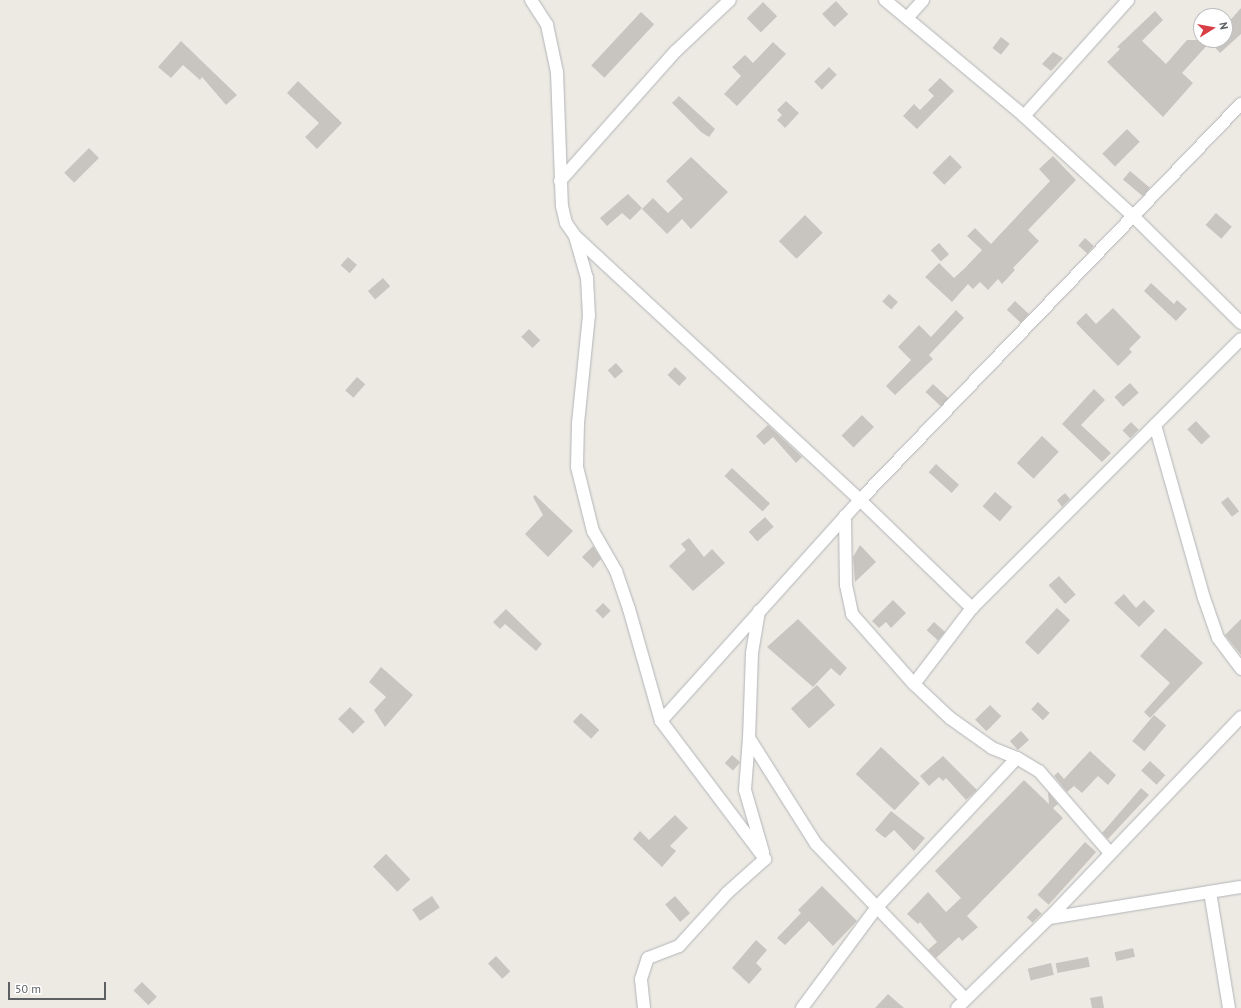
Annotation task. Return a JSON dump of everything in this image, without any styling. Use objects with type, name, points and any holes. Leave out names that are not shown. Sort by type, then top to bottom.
[{"type":"street","points":[[532,0],[547,25],[557,72],[562,206],[566,223],[575,236],[860,500],[972,608]]},
{"type":"street","points":[[560,181],[676,51],[730,0]]},
{"type":"street","points":[[885,0],[1024,116],[1133,216],[1241,324]]},
{"type":"street","points":[[907,18],[923,0]]},
{"type":"street","points":[[1024,116],[1128,0]]},
{"type":"street","points":[[661,722],[860,500],[1241,104]]},
{"type":"street","points":[[575,236],[587,278],[589,315],[578,423],[577,467],[593,531],[616,571],[629,609],[661,722],[765,859]]},
{"type":"street","points":[[914,684],[972,608],[1241,338]]},
{"type":"street","points":[[1155,425],[1204,598],[1218,638],[1241,668]]},
{"type":"street","points":[[845,516],[846,585],[852,614],[914,684],[950,718],[992,748],[1017,758],[1039,771],[1110,853]]},
{"type":"street","points":[[759,611],[752,653],[749,738],[745,790],[765,859]]},
{"type":"street","points":[[749,738],[816,844],[877,907],[961,1004],[1048,918],[1241,717]]},
{"type":"street","points":[[802,1008],[877,907],[1017,758]]},
{"type":"street","points":[[644,1008],[640,979],[648,958],[679,946],[727,893],[765,859]]},
{"type":"street","points":[[1048,918],[1241,887]]},
{"type":"street","points":[[1210,892],[1230,1008]]},
{"type":"building","points":[[836,1],[848,14],[834,27],[822,14]]},
{"type":"building","points":[[763,2],[777,16],[761,32],[747,18]]},
{"type":"building","points":[[1241,8],[1241,34],[1233,41],[1233,17]]},
{"type":"building","points":[[1155,11],[1163,20],[1142,41],[1166,64],[1187,40],[1193,40],[1193,48],[1205,48],[1182,73],[1193,83],[1163,117],[1107,62],[1120,49],[1117,47]]},
{"type":"building","points":[[641,12],[654,24],[604,78],[591,65]]},
{"type":"building","points":[[1001,37],[1010,44],[1001,55],[992,48]]},
{"type":"building","points":[[181,41],[237,95],[226,105],[202,77],[200,80],[183,65],[171,78],[158,67]]},
{"type":"building","points":[[773,42],[786,54],[737,106],[724,94],[741,76],[732,67],[745,55],[753,63]]},
{"type":"building","points":[[1215,48],[1226,48],[1220,53]]},
{"type":"building","points":[[1053,52],[1063,58],[1051,71],[1042,64]]},
{"type":"building","points":[[829,67],[837,75],[822,90],[814,82]]},
{"type":"building","points":[[940,78],[954,91],[917,129],[903,116],[914,104],[920,110],[934,96],[928,90]]},
{"type":"building","points":[[298,81],[342,123],[317,149],[305,137],[319,123],[287,93]]},
{"type":"building","points":[[679,96],[715,129],[709,137],[701,132],[672,103]]},
{"type":"building","points":[[786,101],[799,113],[785,128],[777,120],[782,115],[777,110]]},
{"type":"building","points":[[1127,129],[1140,142],[1115,166],[1102,154]]},
{"type":"building","points":[[89,148],[99,158],[74,183],[64,173]]},
{"type":"building","points":[[950,155],[962,167],[944,185],[932,173]]},
{"type":"building","points":[[1053,156],[1076,180],[1028,230],[1039,241],[1013,268],[1015,270],[1002,284],[998,279],[988,290],[980,282],[973,289],[968,284],[952,302],[925,277],[939,263],[954,278],[964,269],[982,250],[967,236],[975,228],[991,244],[1050,181],[1039,169]]},
{"type":"building","points":[[691,157],[728,192],[691,229],[682,219],[667,234],[642,209],[653,198],[668,213],[683,199],[666,181]]},
{"type":"building","points":[[1130,171],[1150,188],[1143,196],[1123,179]]},
{"type":"building","points":[[628,194],[642,208],[630,220],[622,213],[607,226],[600,218]]},
{"type":"building","points":[[1216,213],[1232,227],[1221,239],[1206,225]]},
{"type":"building","points":[[805,215],[823,233],[797,259],[779,241]]},
{"type":"building","points":[[1085,238],[1094,246],[1087,253],[1078,245]]},
{"type":"building","points":[[939,243],[949,254],[941,262],[931,250]]},
{"type":"building","points":[[348,257],[357,265],[350,273],[341,265]]},
{"type":"building","points":[[383,278],[390,286],[375,299],[368,291]]},
{"type":"building","points":[[1151,283],[1174,304],[1177,300],[1187,309],[1176,321],[1144,291]]},
{"type":"building","points":[[889,294],[898,302],[891,309],[882,301]]},
{"type":"building","points":[[1015,301],[1029,314],[1021,323],[1007,310]]},
{"type":"building","points":[[1113,308],[1141,337],[1129,349],[1132,352],[1118,366],[1076,323],[1086,313],[1096,324]]},
{"type":"building","points":[[956,310],[964,318],[929,355],[933,359],[895,395],[886,386],[911,360],[898,347],[919,325],[931,337]]},
{"type":"building","points":[[529,329],[540,340],[533,348],[521,337]]},
{"type":"building","points":[[616,363],[623,371],[615,379],[608,370]]},
{"type":"building","points":[[675,367],[687,378],[679,386],[667,375]]},
{"type":"building","points":[[357,377],[365,384],[353,398],[345,391]]},
{"type":"building","points":[[1130,383],[1139,393],[1123,407],[1114,397]]},
{"type":"building","points":[[933,384],[948,398],[941,406],[925,392]]},
{"type":"building","points":[[1094,389],[1105,400],[1081,425],[1111,453],[1102,462],[1062,424]]},
{"type":"building","points":[[862,415],[874,427],[854,448],[841,436]]},
{"type":"building","points":[[1196,421],[1210,436],[1202,445],[1187,429]]},
{"type":"building","points":[[1131,422],[1139,430],[1130,438],[1123,430]]},
{"type":"building","points":[[768,425],[802,457],[796,463],[773,437],[764,445],[756,436]]},
{"type":"building","points":[[1042,436],[1059,452],[1034,479],[1017,463]]},
{"type":"building","points":[[936,464],[959,485],[952,493],[929,472]]},
{"type":"building","points":[[732,468],[770,503],[763,512],[724,476]]},
{"type":"building","points":[[995,492],[1012,507],[1000,521],[983,506]]},
{"type":"building","points":[[1065,493],[1070,499],[1062,507],[1057,500]]},
{"type":"building","points":[[535,495],[573,531],[548,557],[525,534],[543,515],[533,497]]},
{"type":"building","points":[[1228,497],[1239,511],[1232,517],[1221,503]]},
{"type":"building","points":[[765,517],[774,527],[757,541],[749,532]]},
{"type":"building","points":[[689,538],[704,557],[712,549],[725,563],[693,591],[669,566],[686,550],[681,544]]},
{"type":"building","points":[[860,545],[876,562],[855,582],[853,557]]},
{"type":"building","points":[[593,546],[601,559],[593,568],[582,557]]},
{"type":"building","points":[[1059,576],[1076,595],[1065,604],[1049,585]]},
{"type":"building","points":[[1124,594],[1136,608],[1144,600],[1155,611],[1139,627],[1114,603]]},
{"type":"building","points":[[893,600],[906,613],[891,628],[886,622],[879,628],[872,621]]},
{"type":"building","points":[[603,603],[611,611],[603,619],[595,611]]},
{"type":"building","points":[[1057,608],[1070,620],[1038,655],[1025,642]]},
{"type":"building","points":[[506,609],[542,644],[536,651],[505,624],[500,629],[493,622]]},
{"type":"building","points":[[798,619],[847,668],[840,676],[831,668],[813,687],[767,647]]},
{"type":"building","points":[[1241,619],[1241,655],[1225,635]]},
{"type":"building","points":[[934,622],[945,632],[938,640],[927,630]]},
{"type":"building","points":[[1165,628],[1203,663],[1150,718],[1144,712],[1170,683],[1140,656]]},
{"type":"building","points":[[381,667],[413,695],[385,727],[374,710],[386,697],[369,682]]},
{"type":"building","points":[[817,685],[835,705],[809,728],[791,708]]},
{"type":"building","points":[[1038,702],[1050,713],[1043,720],[1031,709]]},
{"type":"building","points":[[990,705],[1001,716],[986,731],[975,720]]},
{"type":"building","points":[[350,707],[365,722],[353,734],[338,719]]},
{"type":"building","points":[[581,713],[599,730],[591,739],[573,722]]},
{"type":"building","points":[[1154,715],[1166,725],[1144,751],[1132,741]]},
{"type":"building","points":[[1021,731],[1029,740],[1018,750],[1010,741]]},
{"type":"building","points":[[881,747],[920,783],[895,810],[856,774]]},
{"type":"building","points":[[1090,751],[1116,775],[1108,785],[1098,776],[1082,793],[1074,786],[1067,792],[1054,776],[1058,772],[1064,779]]},
{"type":"building","points":[[732,755],[740,762],[733,771],[725,763]]},
{"type":"building","points":[[943,756],[977,790],[966,800],[946,778],[943,781],[939,777],[929,786],[920,776]]},
{"type":"building","points":[[1150,761],[1165,775],[1156,785],[1141,771]]},
{"type":"building","points":[[1024,780],[1049,804],[1048,792],[1058,804],[1053,808],[1063,818],[967,916],[978,927],[962,941],[959,937],[936,958],[928,950],[937,942],[920,922],[918,924],[907,914],[928,892],[946,912],[961,898],[935,871]]},
{"type":"building","points":[[1141,788],[1149,795],[1108,839],[1102,833]]},
{"type":"building","points":[[891,811],[925,838],[914,851],[894,830],[885,838],[875,830]]},
{"type":"building","points":[[675,815],[688,828],[670,846],[676,851],[662,867],[633,839],[640,831],[649,840]]},
{"type":"building","points":[[1085,842],[1096,852],[1049,905],[1037,895]]},
{"type":"building","points":[[386,854],[410,879],[397,892],[373,867]]},
{"type":"building","points":[[822,886],[857,921],[833,946],[809,921],[785,945],[777,938],[801,913],[798,910]]},
{"type":"building","points":[[432,896],[440,908],[420,921],[412,909]]},
{"type":"building","points":[[675,896],[690,913],[680,922],[665,905]]},
{"type":"building","points":[[1036,908],[1042,914],[1032,923],[1027,917]]},
{"type":"building","points":[[756,940],[767,950],[756,963],[762,969],[749,984],[732,968]]},
{"type":"building","points":[[1133,948],[1135,957],[1117,961],[1114,952]]},
{"type":"building","points":[[496,956],[510,971],[502,979],[488,964]]},
{"type":"building","points":[[1088,957],[1090,967],[1058,973],[1056,963]]},
{"type":"building","points":[[1051,963],[1054,975],[1031,980],[1028,969]]},
{"type":"building","points":[[142,982],[157,997],[148,1005],[134,990]]},
{"type":"building","points":[[888,994],[904,1008],[875,1008]]},
{"type":"building","points":[[1102,996],[1104,1008],[1092,1008],[1090,998]]}]
